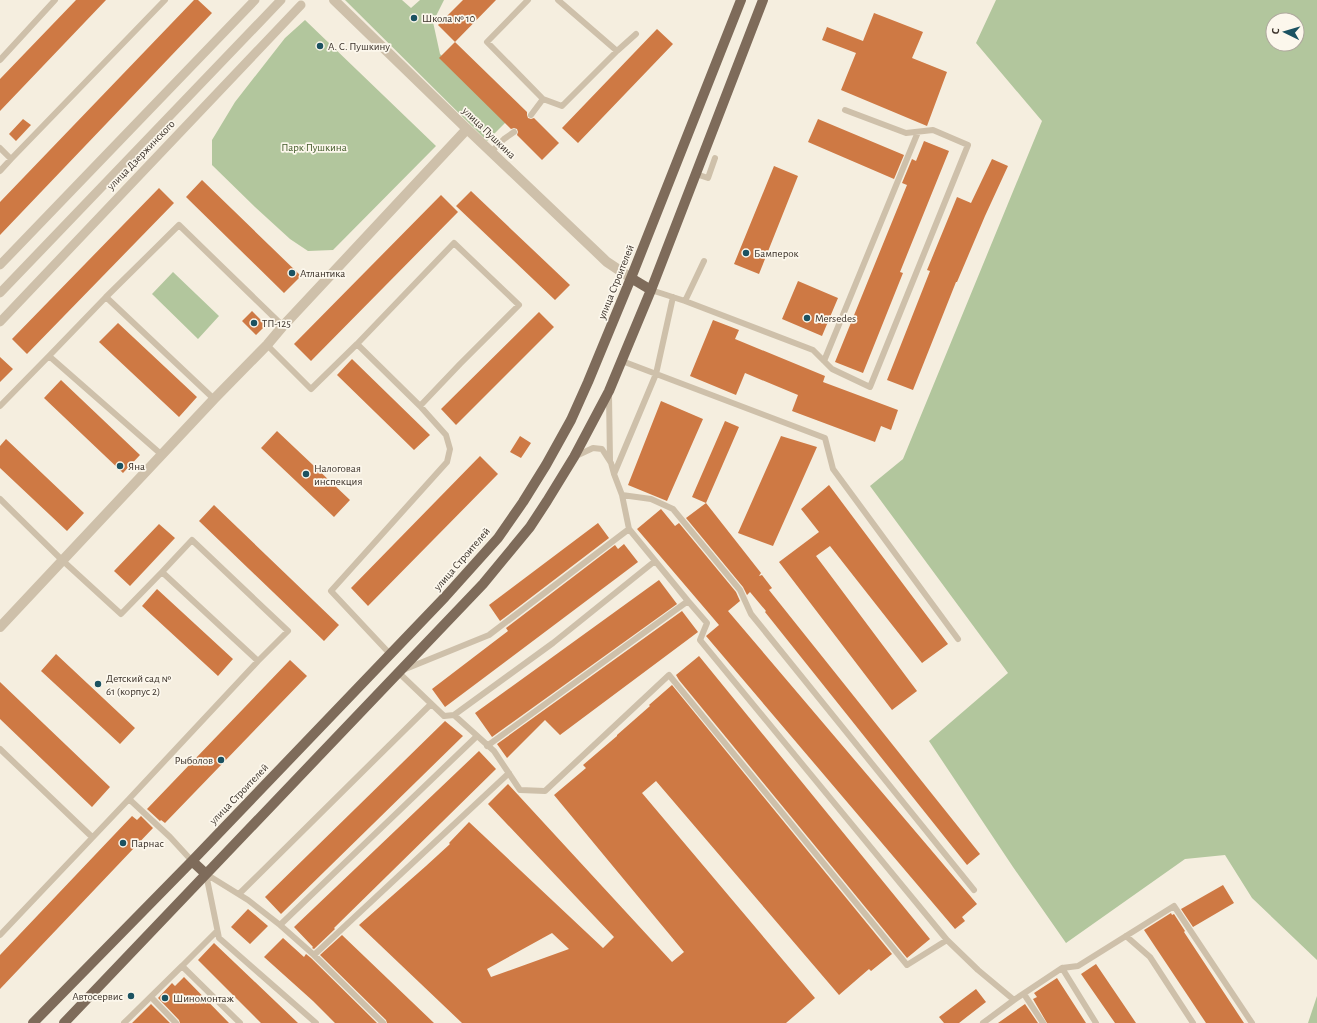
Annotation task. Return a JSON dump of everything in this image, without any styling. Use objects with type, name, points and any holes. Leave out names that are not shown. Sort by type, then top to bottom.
[{"type":"main road","name":"улица Строителей","points":[[33,1023],[192,861],[445,597],[498,538],[523,502],[546,465],[588,382],[631,278],[741,0]]},
{"type":"main road","points":[[64,1023],[483,584],[530,528],[574,457],[609,391],[651,290],[763,0]]},
{"type":"main road","points":[[631,278],[651,290]]},
{"type":"main road","points":[[192,861],[206,874]]},
{"type":"street","points":[[0,265],[255,0]]},
{"type":"street","name":"улица Дзержинского","points":[[0,294],[281,0]]},
{"type":"street","name":"улица Пушкина","points":[[334,0],[607,262],[631,278]]},
{"type":"street","name":"улица Дзержинского","points":[[0,322],[301,5]]},
{"type":"street","points":[[0,627],[214,399],[267,345],[467,129]]},
{"type":"lane","points":[[0,60],[55,0]]},
{"type":"lane","points":[[0,171],[165,0]]},
{"type":"lane","points":[[528,0],[487,42],[543,98],[562,106],[636,34]]},
{"type":"lane","points":[[558,0],[617,51]]},
{"type":"lane","points":[[531,116],[543,98]]},
{"type":"lane","points":[[651,290],[685,301],[813,350],[832,369],[870,387],[968,145],[933,130],[906,133],[845,110]]},
{"type":"lane","points":[[492,152],[504,139],[514,132]]},
{"type":"lane","points":[[824,361],[918,132]]},
{"type":"lane","points":[[0,148],[11,159]]},
{"type":"lane","points":[[696,174],[708,178],[715,158]]},
{"type":"lane","points":[[0,406],[106,297],[179,225],[283,326]]},
{"type":"lane","points":[[267,345],[311,389],[357,344],[454,243],[519,305],[420,406]]},
{"type":"lane","points":[[685,301],[704,261]]},
{"type":"lane","points":[[106,297],[214,399]]},
{"type":"lane","points":[[614,474],[656,374],[673,297]]},
{"type":"lane","points":[[357,344],[420,406],[446,435],[450,449],[447,462],[331,591],[390,654]]},
{"type":"lane","points":[[49,356],[162,455]]},
{"type":"lane","points":[[622,361],[825,438],[834,469],[958,639]]},
{"type":"lane","points":[[609,391],[610,463]]},
{"type":"lane","points":[[574,457],[593,448],[602,449],[610,463],[622,495],[629,529],[688,602],[707,623],[700,640],[947,940],[978,970],[1014,1000]]},
{"type":"lane","points":[[622,495],[651,500],[673,509],[740,590],[751,614],[974,890]]},
{"type":"lane","points":[[0,499],[62,560],[121,614],[192,540],[288,631],[0,935]]},
{"type":"lane","points":[[629,529],[489,636],[398,672],[444,716],[454,715],[552,643],[655,561]]},
{"type":"lane","points":[[162,572],[258,661]]},
{"type":"lane","points":[[487,746],[688,602]]},
{"type":"lane","points":[[454,715],[494,751],[520,790],[545,792],[669,675],[907,965],[947,940]]},
{"type":"lane","points":[[239,894],[431,704]]},
{"type":"lane","points":[[280,925],[477,736]]},
{"type":"lane","points":[[0,749],[92,837]]},
{"type":"lane","points":[[314,955],[509,773]]},
{"type":"lane","points":[[130,799],[170,837],[192,861]]},
{"type":"lane","points":[[206,874],[248,900],[280,925],[314,955],[383,1023]]},
{"type":"lane","points":[[206,874],[218,938],[316,1023]]},
{"type":"lane","points":[[987,1022],[1014,1000],[1062,968],[1078,966],[1174,906],[1252,1023]]},
{"type":"lane","points":[[124,1023],[217,931]]},
{"type":"lane","points":[[1126,936],[1150,957],[1193,1023]]},
{"type":"lane","points":[[182,966],[240,1023]]},
{"type":"lane","points":[[1062,968],[1096,1023]]},
{"type":"lane","points":[[1024,994],[1043,1023]]},
{"type":"lane","points":[[150,997],[176,1023]]},
{"type":"green space","points":[[345,0],[402,0],[411,8],[420,0],[444,0],[433,22],[440,54],[507,121],[487,141]]},
{"type":"green space","points":[[996,0],[1317,0],[1317,960],[1252,898],[1225,855],[1185,859],[1066,943],[1013,867],[929,741],[1008,673],[870,486],[903,459],[1042,121],[976,43]]},
{"type":"green space","name":"Парк Пушкина","points":[[305,20],[436,146],[333,250],[308,251],[290,239],[212,165],[212,140],[235,102],[285,38]]},
{"type":"green space","points":[[173,272],[219,316],[198,339],[152,294]]},
{"type":"green space","points":[[1317,996],[1317,1023],[1308,1023]]},
{"type":"building","points":[[76,0],[106,0],[0,111],[0,79]]},
{"type":"building","points":[[194,0],[198,0],[212,13],[0,235],[0,202]]},
{"type":"building","points":[[463,0],[496,0],[455,42],[438,25]]},
{"type":"building","points":[[874,13],[923,32],[912,58],[947,72],[927,126],[841,90],[856,53],[822,40],[827,27],[863,41]]},
{"type":"building","points":[[657,29],[673,44],[578,143],[562,128]]},
{"type":"building","points":[[455,42],[527,112],[528,118],[534,118],[559,143],[542,160],[517,135],[517,129],[511,129],[439,58]]},
{"type":"building","points":[[23,119],[31,125],[16,141],[9,134]]},
{"type":"building","points":[[818,119],[904,155],[894,179],[808,142]]},
{"type":"building","points":[[924,141],[949,151],[900,272],[903,273],[863,373],[835,362],[907,185],[902,183],[912,159],[916,161]]},
{"type":"building","points":[[992,159],[1008,166],[956,282],[913,390],[887,380],[930,271],[927,270],[957,197],[971,203]]},
{"type":"building","points":[[774,166],[798,176],[759,274],[734,264]]},
{"type":"building","points":[[202,180],[301,276],[284,293],[186,197]]},
{"type":"building","points":[[159,188],[174,203],[27,354],[12,339]]},
{"type":"building","points":[[471,191],[570,285],[555,300],[456,206]]},
{"type":"building","points":[[441,195],[458,212],[311,361],[294,344]]},
{"type":"building","points":[[798,281],[838,298],[822,336],[782,319]]},
{"type":"building","name":"ТП-125","points":[[252,311],[266,325],[256,335],[242,321]]},
{"type":"building","points":[[539,312],[554,327],[456,425],[441,409]]},
{"type":"building","points":[[713,320],[739,330],[735,339],[825,376],[823,382],[898,410],[891,430],[881,426],[875,442],[792,411],[798,395],[745,373],[736,395],[690,376]]},
{"type":"building","points":[[118,323],[197,397],[179,417],[99,342]]},
{"type":"building","points":[[0,357],[13,369],[0,382]]},
{"type":"building","points":[[352,359],[430,435],[414,450],[337,375]]},
{"type":"building","points":[[61,380],[140,455],[123,473],[44,398]]},
{"type":"building","points":[[661,401],[703,419],[667,501],[628,485]]},
{"type":"building","points":[[725,421],[739,427],[706,503],[692,497]]},
{"type":"building","name":"Налоговая инспекция","points":[[277,431],[350,500],[334,517],[261,448]]},
{"type":"building","points":[[520,436],[531,443],[521,458],[510,452]]},
{"type":"building","points":[[781,436],[817,447],[773,546],[738,533]]},
{"type":"building","points":[[6,439],[84,513],[67,531],[0,468],[0,446]]},
{"type":"building","points":[[480,456],[498,474],[368,606],[351,588]]},
{"type":"building","points":[[829,485],[948,644],[922,663],[830,546],[816,556],[917,691],[892,710],[779,562],[819,532],[801,509]]},
{"type":"building","points":[[706,503],[761,573],[759,576],[762,575],[772,588],[769,590],[980,854],[967,865],[765,612],[766,611],[750,592],[747,595],[743,587],[686,518]]},
{"type":"building","points":[[214,505],[339,625],[324,641],[199,521]]},
{"type":"building","points":[[661,509],[675,526],[679,523],[736,592],[740,601],[728,611],[977,904],[962,917],[965,921],[955,929],[706,636],[719,625],[637,529]]},
{"type":"building","points":[[598,523],[609,538],[500,621],[489,605]]},
{"type":"building","points":[[159,524],[175,538],[130,586],[114,571]]},
{"type":"building","points":[[624,544],[638,562],[445,707],[432,689],[508,631],[506,628],[615,545],[618,549]]},
{"type":"building","points":[[659,580],[677,604],[492,737],[475,713]]},
{"type":"building","points":[[157,589],[233,659],[218,676],[142,606]]},
{"type":"building","points":[[682,611],[698,632],[560,735],[545,720],[507,758],[497,744]]},
{"type":"building","points":[[56,654],[135,728],[120,744],[41,671]]},
{"type":"building","points":[[699,656],[930,939],[907,958],[679,680],[676,675]]},
{"type":"building","points":[[290,660],[307,676],[165,823],[161,820],[160,821],[147,809]]},
{"type":"building","points":[[0,682],[110,787],[92,807],[0,719]]},
{"type":"building","points":[[672,685],[892,954],[871,971],[869,969],[839,995],[656,781],[642,793],[815,998],[786,1023],[462,1023],[359,925],[450,844],[449,843],[469,822],[603,948],[614,937],[488,804],[508,784],[672,962],[684,952],[554,795],[586,768],[583,765],[650,706],[649,705]],"holes":[[[552,933],[569,949],[491,977],[487,969]]]},
{"type":"building","points":[[445,721],[463,736],[281,914],[265,897]]},
{"type":"building","points":[[479,751],[496,769],[334,928],[335,929],[314,949],[312,948],[313,947],[294,927]]},
{"type":"building","points":[[132,816],[137,820],[141,816],[153,828],[0,989],[0,955]]},
{"type":"building","points":[[1223,885],[1234,903],[1193,927],[1181,909]]},
{"type":"building","points":[[248,909],[268,926],[250,944],[231,927]]},
{"type":"building","points":[[1171,913],[1172,915],[1174,914],[1185,931],[1184,932],[1244,1023],[1206,1023],[1144,930]]},
{"type":"building","points":[[342,935],[434,1023],[387,1023],[386,1020],[320,955]]},
{"type":"building","points":[[283,938],[304,957],[306,954],[311,958],[377,1023],[335,1023],[264,957]]},
{"type":"building","points":[[214,943],[298,1023],[261,1023],[198,960]]},
{"type":"building","points":[[1096,964],[1136,1023],[1115,1023],[1081,974]]},
{"type":"building","points":[[184,977],[229,1023],[180,1023],[179,1020],[158,998],[172,983],[175,986]]},
{"type":"building","points":[[1057,978],[1086,1023],[1047,1023],[1033,999],[1037,997],[1034,993]]},
{"type":"building","points":[[976,989],[986,1002],[959,1023],[944,1023],[939,1017]]},
{"type":"building","points":[[151,1004],[170,1023],[132,1023]]},
{"type":"building","points":[[1025,1004],[1038,1023],[998,1023]]},
{"type":"place","name":"Школа № 10","points":[[414,18]]},
{"type":"place","name":"А. С. Пушкину","points":[[320,46]]},
{"type":"place","name":"Бамперок","points":[[746,253]]},
{"type":"place","name":"Атлантика","points":[[292,273]]},
{"type":"place","name":"Mersedes","points":[[807,318]]},
{"type":"place","name":"ТП-125","points":[[254,323]]},
{"type":"place","name":"Яна","points":[[120,466]]},
{"type":"place","name":"Налоговая инспекция","points":[[306,474]]},
{"type":"place","name":"Детский сад № 61 (корпус 2)","points":[[98,684]]},
{"type":"place","name":"Рыболов","points":[[221,760]]},
{"type":"place","name":"Парнас","points":[[123,843]]},
{"type":"place","name":"Автосервис","points":[[131,996]]},
{"type":"place","name":"Шиномонтаж","points":[[165,998]]}]
